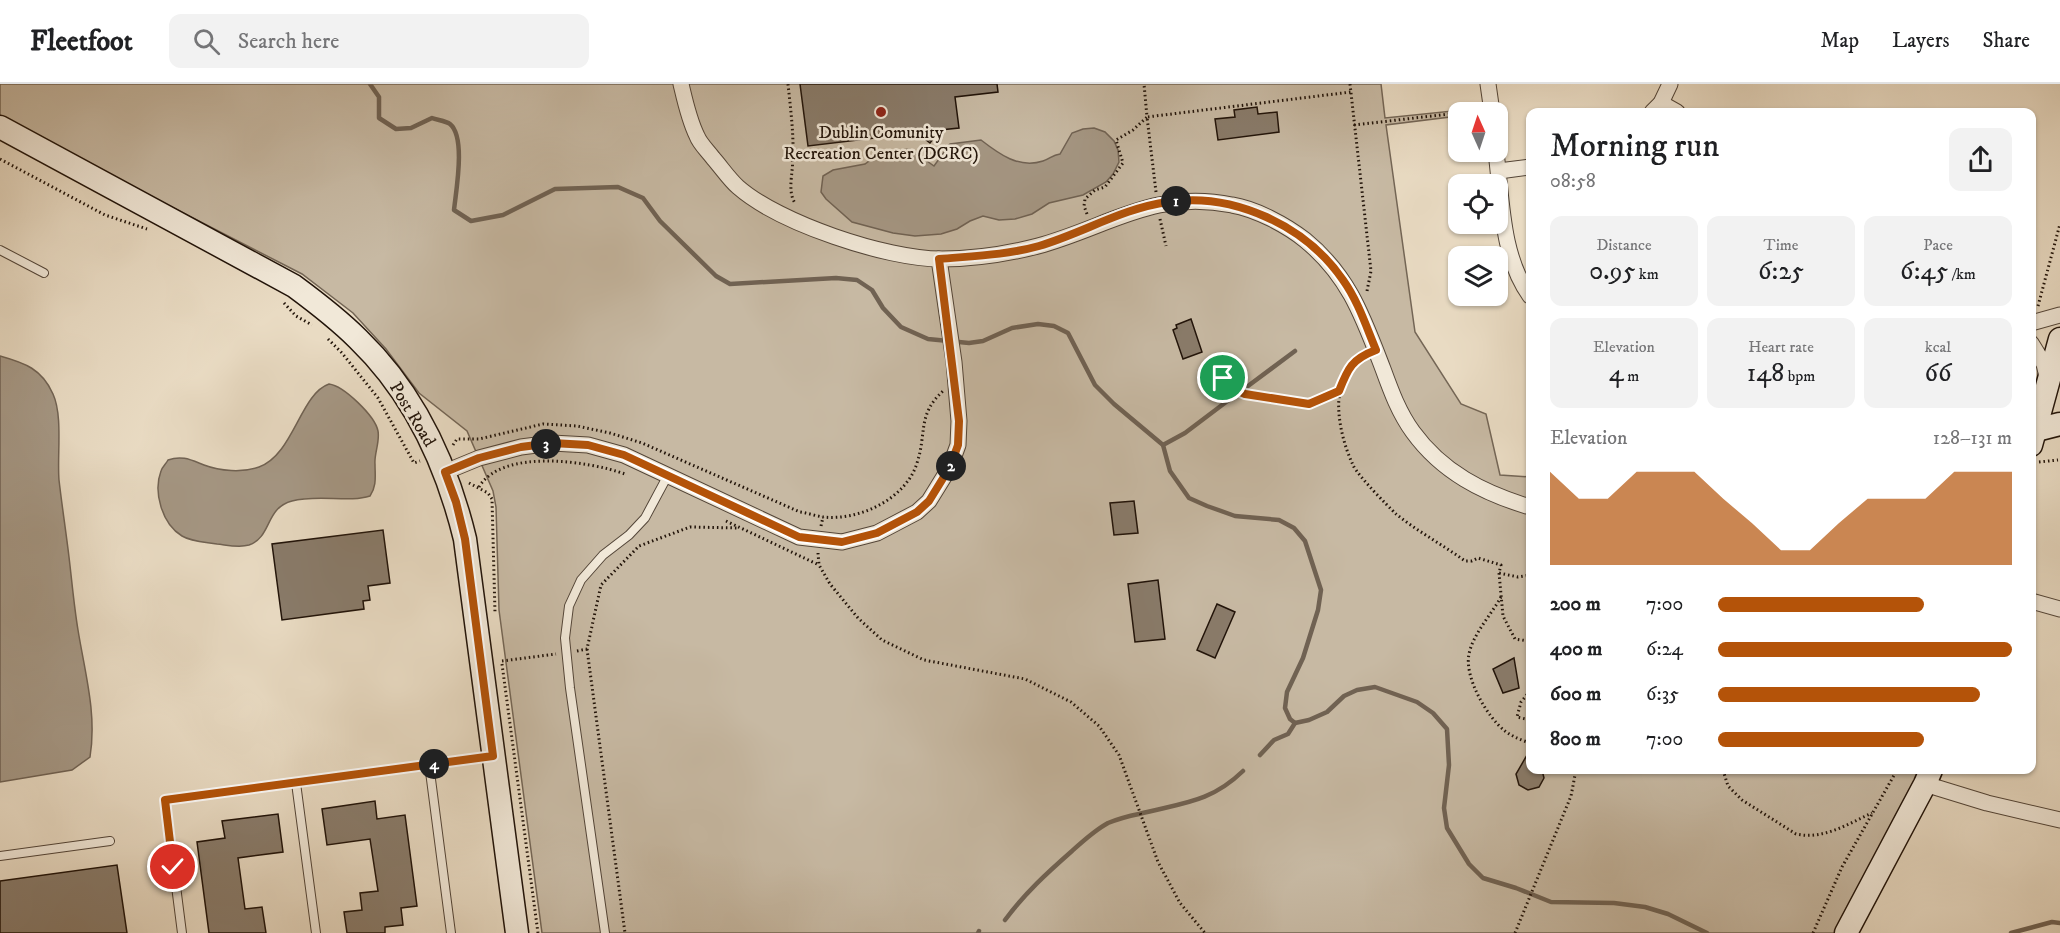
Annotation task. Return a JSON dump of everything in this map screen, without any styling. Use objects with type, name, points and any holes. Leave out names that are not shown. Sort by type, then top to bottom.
[{"type":"street","points":[[681,84],[697,138],[737,186],[768,207],[801,223],[867,248],[939,259],[993,255],[1038,246],[1136,210],[1156,196],[1169,201],[1205,200],[1235,205],[1292,230],[1316,250],[1343,280],[1356,303],[1401,413],[1430,453],[1444,466],[1471,484],[1526,506]]},
{"type":"street","points":[[1488,84],[1491,102]]},
{"type":"street","points":[[1657,108],[1670,84]]},
{"type":"street","name":"Post Road","points":[[0,127],[284,280],[328,311],[359,339],[387,370],[413,410],[445,472],[456,502],[465,539],[517,933]]},
{"type":"street","points":[[1498,162],[1507,240],[1514,268],[1526,289]]},
{"type":"street","points":[[1499,171],[1526,168]]},
{"type":"street","points":[[445,472],[492,454],[552,443],[588,445],[615,452],[668,475],[799,537],[842,542],[877,533],[917,512],[929,501],[950,467],[958,445],[959,421],[954,362],[939,259]]},
{"type":"street","points":[[2036,322],[2060,315]]},
{"type":"street","points":[[2036,425],[2060,339]]},
{"type":"street","points":[[2036,351],[2044,364],[2049,383]]},
{"type":"street","points":[[2036,434],[2060,424]]},
{"type":"street","points":[[2036,434],[2060,429]]},
{"type":"street","points":[[2036,602],[2060,609]]},
{"type":"street","points":[[1846,933],[1928,777],[1987,803],[2060,820]]},
{"type":"lane","points":[[0,250],[44,273]]},
{"type":"lane","points":[[605,933],[565,638],[569,606],[581,580],[603,555],[629,535],[645,518],[668,475]]},
{"type":"lane","points":[[182,933],[165,800],[493,756]]},
{"type":"lane","points":[[429,764],[451,933]]},
{"type":"lane","points":[[296,783],[316,933]]},
{"type":"lane","points":[[0,856],[110,841]]},
{"type":"path","points":[[788,84],[794,152],[792,198],[803,208]]},
{"type":"path","points":[[1144,84],[1156,196],[1166,246]]},
{"type":"path","points":[[1350,84],[1371,271],[1366,296],[1363,290]]},
{"type":"path","points":[[1087,214],[1084,206],[1085,199],[1095,190],[1105,187],[1122,164],[1116,140],[1133,130],[1148,117],[1351,92]]},
{"type":"path","points":[[1354,124],[1448,114]]},
{"type":"path","points":[[0,159],[105,215],[150,230]]},
{"type":"path","points":[[2036,309],[2060,224]]},
{"type":"path","points":[[282,302],[296,315],[317,328]]},
{"type":"path","points":[[326,336],[378,398],[414,463],[422,460]]},
{"type":"path","points":[[1376,350],[1355,360],[1339,391],[1338,408],[1354,467],[1396,513],[1465,561],[1478,558],[1500,565],[1503,615],[1515,639],[1526,640]]},
{"type":"path","points":[[1231,360],[1223,378],[1236,390],[1245,394],[1309,404],[1339,391]]},
{"type":"path","points":[[453,445],[457,439],[478,439],[543,424],[577,426],[610,432],[642,443],[800,512],[823,517],[846,516],[862,513],[890,499],[912,475],[922,445],[926,412],[931,402],[944,390]]},
{"type":"path","points":[[2036,462],[2058,460]]},
{"type":"path","points":[[469,484],[488,492],[492,499],[495,620]]},
{"type":"path","points":[[625,933],[587,649],[601,585],[639,546],[690,527],[741,528]]},
{"type":"path","points":[[819,565],[830,584],[858,618],[882,640],[924,660],[1026,679],[1071,702],[1099,726],[1119,755],[1158,862],[1180,903],[1205,933]]},
{"type":"path","points":[[1499,573],[1518,577],[1526,575]]},
{"type":"path","points":[[1501,597],[1475,638],[1469,652],[1468,668],[1471,679],[1493,719],[1504,730],[1526,741]]},
{"type":"path","points":[[502,662],[587,649]]},
{"type":"path","points":[[500,651],[538,933]]},
{"type":"path","points":[[1526,696],[1521,702],[1517,717],[1526,719]]},
{"type":"path","points":[[1515,933],[1571,796],[1575,774]]},
{"type":"path","points":[[1724,774],[1728,786],[1742,800],[1796,834],[1821,835],[1874,813]]},
{"type":"path","points":[[1814,933],[1842,867],[1895,774]]},
{"type":"shaded area","points":[[0,84],[1381,84],[1385,118],[1448,111],[1448,117],[1386,125],[1415,332],[1461,404],[1486,414],[1500,475],[1526,477],[1526,774],[1929,774],[1846,933],[542,933],[499,610],[496,507],[493,491],[467,431],[419,393],[386,349],[353,313],[302,274],[119,180],[0,115]]},
{"type":"shaded area","points":[[1094,128],[1105,132],[1114,141],[1118,150],[1119,162],[1113,174],[1106,182],[1083,195],[1049,203],[1032,214],[1015,219],[999,220],[983,216],[941,234],[915,236],[893,233],[852,222],[821,192],[823,176],[833,170],[865,164],[881,152],[910,149],[934,166],[950,144],[981,140],[1010,159],[1034,163],[1060,154],[1072,133]]},
{"type":"shaded area","points":[[0,356],[32,368],[44,378],[56,403],[59,424],[59,480],[75,612],[91,709],[92,741],[90,757],[72,770],[0,782]]},
{"type":"shaded area","points":[[329,384],[343,390],[358,403],[376,425],[378,439],[375,485],[370,496],[353,499],[312,498],[292,501],[277,510],[262,536],[245,546],[194,541],[175,531],[164,516],[158,488],[162,470],[168,460],[186,459],[224,470],[259,467],[281,450],[311,399]]},
{"type":"building","name":"Dublin Comunity Recreation Center (DCRC)","points":[[800,84],[997,84],[998,92],[955,97],[959,128],[940,130],[930,143],[917,133],[808,146]]},
{"type":"building","points":[[1257,107],[1258,114],[1277,112],[1279,132],[1218,140],[1215,119],[1235,117],[1234,110]]},
{"type":"building","points":[[1191,319],[1202,352],[1183,359],[1173,330],[1177,328],[1176,325]]},
{"type":"building","points":[[1134,501],[1138,533],[1114,535],[1110,503]]},
{"type":"building","points":[[383,530],[390,583],[368,586],[370,600],[363,601],[364,609],[282,620],[272,544]]},
{"type":"building","points":[[1158,580],[1165,639],[1135,642],[1128,584]]},
{"type":"building","points":[[1217,604],[1235,612],[1215,658],[1197,650]]},
{"type":"building","points":[[1514,658],[1519,688],[1503,693],[1493,669]]},
{"type":"building","points":[[1526,757],[1526,774],[1543,774],[1544,778],[1539,787],[1528,790],[1519,785],[1516,774]]},
{"type":"building","points":[[375,801],[377,819],[405,815],[417,906],[401,908],[403,925],[385,927],[385,933],[347,933],[344,912],[362,910],[360,893],[378,891],[370,839],[327,845],[322,809]]},
{"type":"building","points":[[278,814],[283,852],[238,858],[245,909],[262,907],[266,933],[209,933],[197,842],[225,838],[222,821]]},
{"type":"building","points":[[117,865],[127,933],[0,933],[0,881]]},
{"type":"waterway","points":[[370,84],[379,97],[379,118],[396,129],[411,128],[432,118],[450,124],[458,140],[459,152],[454,210],[471,221],[503,215],[555,189],[618,187],[643,198],[660,221],[716,276],[730,284],[836,278],[857,280],[872,290],[883,308],[901,327],[928,339],[969,343],[983,341],[1012,328],[1038,324],[1054,326],[1068,333],[1095,385],[1163,445],[1170,471],[1189,498],[1235,516],[1279,520],[1294,528],[1305,541],[1321,590],[1318,610],[1303,658],[1287,692],[1285,708],[1290,719],[1295,723],[1309,720],[1327,712],[1344,696],[1357,690],[1375,687],[1417,702],[1433,713],[1447,729],[1449,765],[1444,808],[1447,828],[1469,864],[1483,878],[1551,902],[1614,903],[1645,907],[1668,914],[1707,933]]},
{"type":"waterway","points":[[1248,386],[1295,351]]},
{"type":"waterway","points":[[1163,445],[1185,433],[1234,396]]},
{"type":"waterway","points":[[1260,755],[1274,740],[1288,734],[1295,723]]},
{"type":"waterway","points":[[1005,920],[1045,875],[1103,826],[1123,818],[1207,796],[1231,782],[1243,771]]},
{"type":"waterway","points":[[2011,933],[2052,922],[2060,923]]},
{"type":"place","name":"Dublin Comunity Recreation Center (DCRC)","points":[[881,112]]},
{"type":"route","points":[[173,867],[165,800],[493,756],[465,539],[456,502],[445,472],[479,458],[521,447],[552,443],[588,445],[624,455],[799,537],[842,542],[877,533],[917,512],[929,501],[950,467],[958,445],[959,421],[954,362],[939,259],[993,255],[1038,246],[1136,210],[1169,201],[1205,200],[1235,205],[1292,230],[1316,250],[1343,280],[1363,317],[1376,350],[1355,360],[1339,391],[1309,404],[1245,394],[1236,390],[1223,378]]}]
